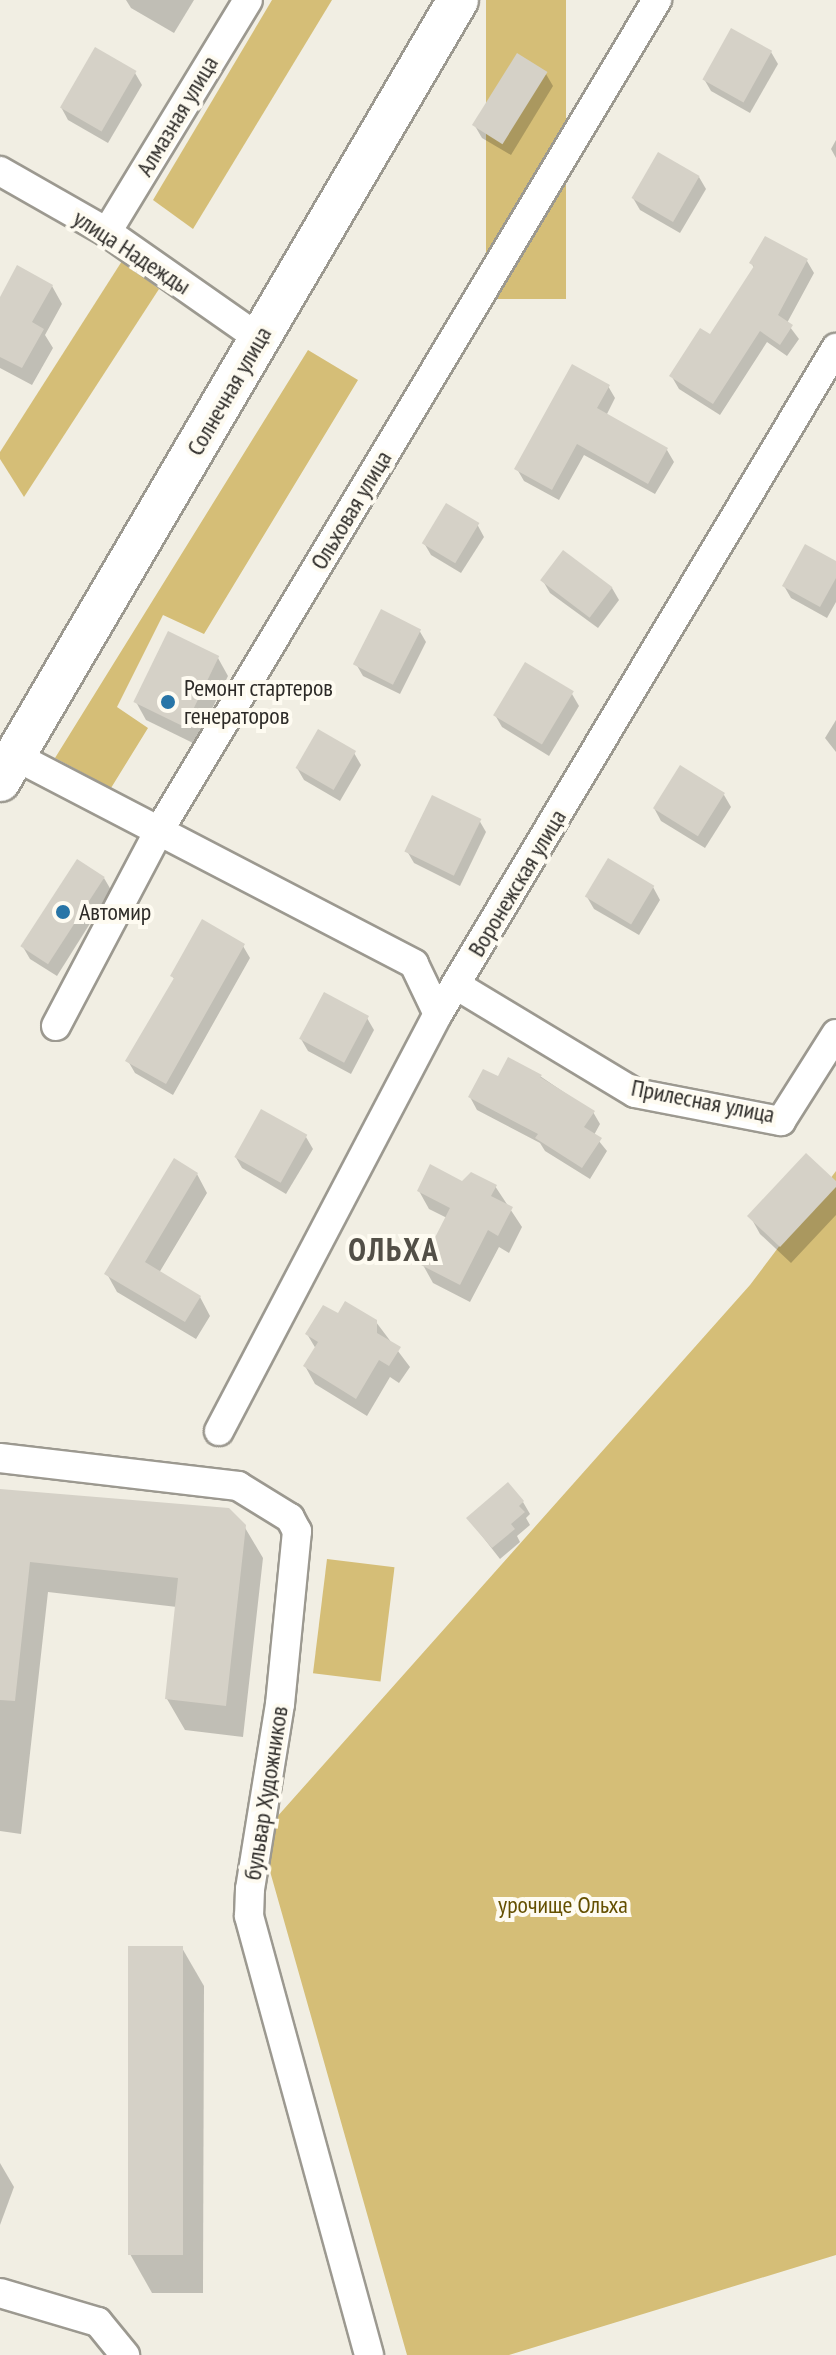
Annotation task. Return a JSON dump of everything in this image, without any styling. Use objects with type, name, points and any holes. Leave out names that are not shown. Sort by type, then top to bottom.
[{"type":"street","name":"Алмазная улица","points":[[107,232],[248,0]]},
{"type":"street","name":"Солнечная улица","points":[[7,768],[458,0]]},
{"type":"street","name":"Ольховая улица","points":[[56,1026],[160,829],[657,0]]},
{"type":"street","name":"улица Надежды","points":[[0,171],[107,232],[260,339]]},
{"type":"street","name":"Воронежская улица","points":[[219,1431],[438,1014],[836,348]]},
{"type":"street","points":[[7,768],[160,829],[414,964],[438,1014]]},
{"type":"street","name":"Прилесная улица","points":[[456,985],[635,1093],[781,1121],[836,1034]]},
{"type":"street","name":"бульвар Художников","points":[[0,1458],[238,1486],[290,1518],[297,1531],[280,1704],[250,1889],[249,1916],[369,2355]]},
{"type":"street","points":[[0,2293],[98,2322],[125,2355]]},
{"type":"green space","points":[[272,0],[332,0],[193,229],[153,200]]},
{"type":"green space","points":[[486,0],[566,0],[566,299],[486,299]]},
{"type":"green space","points":[[122,261],[159,289],[24,497],[0,459],[0,452]]},
{"type":"green space","points":[[308,350],[358,380],[204,634],[163,615],[117,707],[148,728],[111,788],[55,758]]},
{"type":"green space","name":"урочище Ольха","points":[[836,1171],[836,2255],[509,2355],[407,2355],[260,1836],[750,1285]]},
{"type":"green space","points":[[327,1559],[394,1567],[380,1681],[313,1673]]},
{"type":"building","points":[[731,28],[772,51],[744,102],[702,80]]},
{"type":"building","points":[[95,47],[137,71],[102,132],[60,108]]},
{"type":"building","points":[[517,53],[548,72],[502,144],[472,125]]},
{"type":"building","points":[[658,152],[700,176],[673,222],[632,198]]},
{"type":"building","points":[[765,236],[808,259],[778,315],[793,325],[780,345],[760,331],[713,404],[669,376],[700,328],[710,334],[754,266],[749,263]]},
{"type":"building","points":[[17,265],[53,285],[32,322],[44,329],[22,368],[0,357],[0,297]]},
{"type":"building","points":[[572,364],[610,385],[597,408],[668,448],[648,484],[577,444],[552,490],[514,469]]},
{"type":"building","points":[[446,503],[479,523],[455,563],[422,543]]},
{"type":"building","points":[[805,544],[836,561],[836,578],[820,607],[782,586]]},
{"type":"building","points":[[563,550],[613,587],[590,618],[540,580]]},
{"type":"building","points":[[381,609],[421,629],[393,685],[353,664]]},
{"type":"building","points":[[168,631],[219,656],[185,727],[133,702]]},
{"type":"building","points":[[525,662],[574,691],[542,745],[493,715]]},
{"type":"building","points":[[318,729],[356,751],[334,790],[296,768]]},
{"type":"building","points":[[680,765],[725,793],[698,836],[653,808]]},
{"type":"building","points":[[432,795],[481,819],[454,876],[404,852]]},
{"type":"building","points":[[608,858],[654,886],[631,924],[585,897]]},
{"type":"building","name":"Автомир","points":[[77,859],[105,877],[48,964],[20,946]]},
{"type":"building","points":[[202,919],[245,944],[166,1084],[125,1061],[174,978],[170,976]]},
{"type":"building","points":[[324,992],[369,1016],[344,1063],[299,1039]]},
{"type":"building","points":[[508,1057],[542,1075],[540,1077],[595,1111],[584,1127],[602,1138],[582,1168],[535,1138],[538,1134],[468,1097],[483,1069],[498,1076]]},
{"type":"building","points":[[261,1109],[307,1135],[281,1183],[234,1157]]},
{"type":"building","points":[[806,1153],[836,1181],[836,1187],[780,1247],[747,1216]]},
{"type":"building","points":[[174,1158],[198,1173],[145,1262],[201,1296],[185,1322],[104,1274]]},
{"type":"building","points":[[430,1164],[462,1181],[471,1172],[497,1185],[491,1196],[513,1207],[498,1236],[488,1230],[460,1285],[421,1265],[450,1208],[417,1191]]},
{"type":"building","points":[[345,1301],[377,1320],[377,1333],[401,1347],[389,1366],[379,1360],[356,1399],[303,1366],[318,1342],[305,1334],[323,1305],[338,1313]]},
{"type":"building","points":[[508,1482],[524,1501],[519,1506],[525,1512],[511,1524],[515,1529],[492,1548],[466,1518]]},
{"type":"building","points":[[0,1489],[229,1508],[246,1525],[226,1706],[165,1699],[178,1578],[30,1562],[15,1701],[0,1700]]},
{"type":"building","points":[[128,1946],[183,1946],[183,2255],[128,2255]]},
{"type":"place","name":"Ремонт стартеров генераторов","points":[[168,702]]},
{"type":"place","name":"Автомир","points":[[63,912]]},
{"type":"district","name":"ОЛЬХА","points":[[394,1249]]}]
